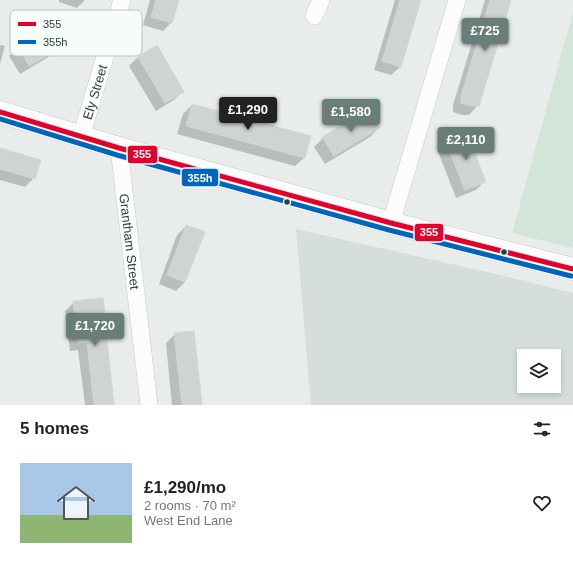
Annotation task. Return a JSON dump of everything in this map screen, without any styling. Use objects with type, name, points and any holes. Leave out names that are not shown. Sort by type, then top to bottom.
[{"type":"street","name":"Ely Street","points":[[119,10],[122,0]]},
{"type":"street","points":[[314,16],[321,0]]},
{"type":"street","points":[[391,223],[457,0]]},
{"type":"street","name":"Ely Street","points":[[81,137],[105,56]]},
{"type":"street","points":[[0,112],[119,148],[391,223],[573,269]]},
{"type":"street","name":"Grantham Street","points":[[119,148],[149,405]]},
{"type":"shaded area","points":[[296,229],[573,293],[573,405],[311,405]]},
{"type":"green space","points":[[573,12],[573,248],[512,233]]},
{"type":"building","points":[[156,0],[179,0],[172,23],[151,17]]},
{"type":"building","points":[[400,0],[421,0],[401,67],[382,61]]},
{"type":"building","points":[[490,0],[511,0],[479,106],[472,106],[461,103],[461,96]]},
{"type":"building","points":[[157,45],[184,92],[165,103],[138,57],[142,56],[142,54]]},
{"type":"building","points":[[24,56],[46,56],[29,66]]},
{"type":"building","points":[[192,104],[311,136],[305,158],[186,126]]},
{"type":"building","points":[[369,109],[380,128],[334,156],[322,137]]},
{"type":"building","points":[[466,131],[486,182],[465,190],[445,140]]},
{"type":"building","points":[[0,148],[41,160],[35,179],[0,169]]},
{"type":"building","points":[[186,225],[205,232],[185,282],[167,275]]},
{"type":"building","points":[[103,298],[114,405],[94,405],[87,342],[78,343],[73,301]]},
{"type":"building","points":[[194,331],[202,405],[182,405],[174,333]]},
{"type":"transit line","name":"355","points":[[0,112],[119,148],[391,223],[573,269]]},
{"type":"transit line","name":"355h","points":[[0,119],[117,155],[389,230],[571,276]]}]
